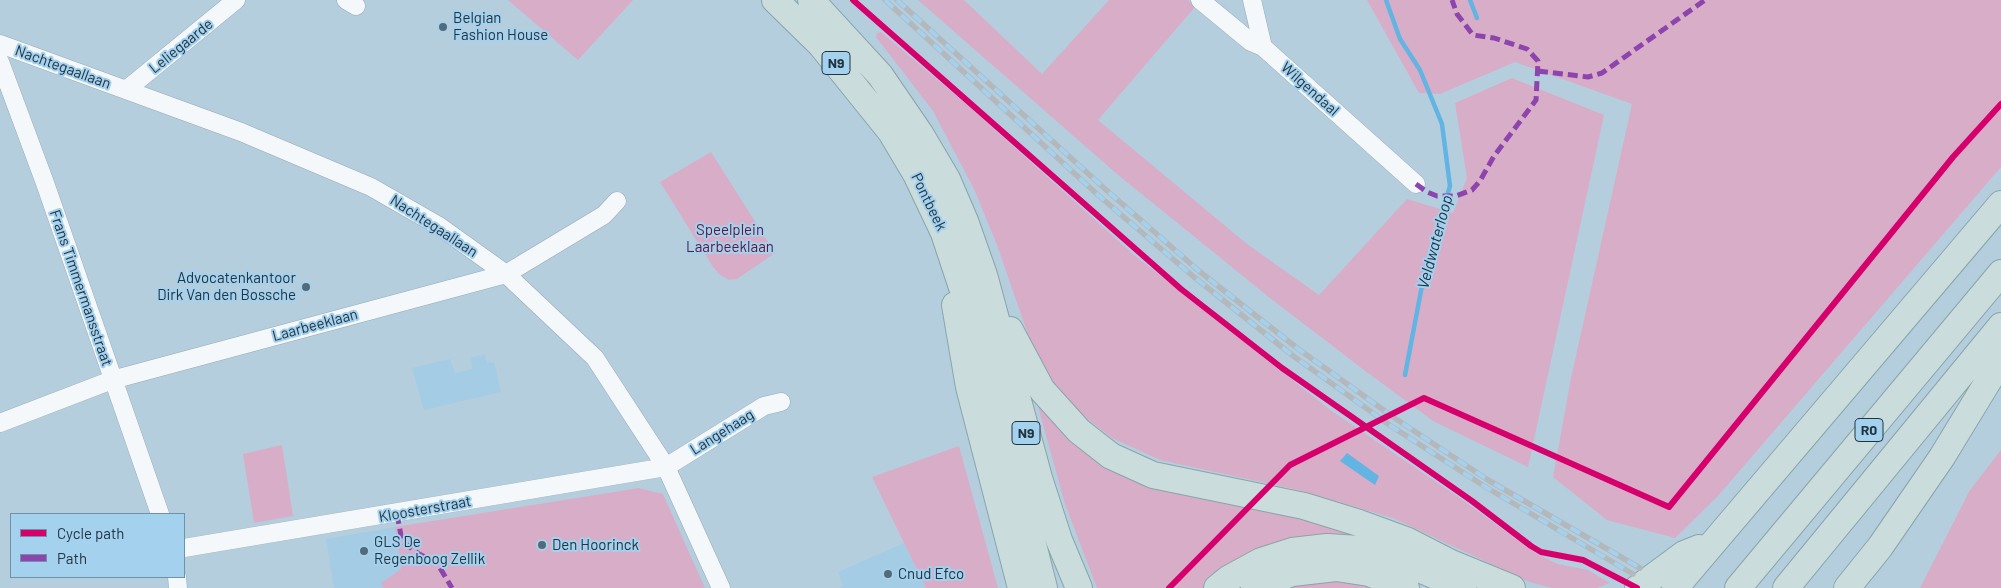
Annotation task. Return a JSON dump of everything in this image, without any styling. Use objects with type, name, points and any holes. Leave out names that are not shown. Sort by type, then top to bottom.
[{"type":"highway","name":"Pontbeek","points":[[775,0],[821,45],[891,132],[916,174],[956,264],[988,366],[1044,588]]},
{"type":"highway","name":"N9","points":[[811,0],[880,75],[921,134],[947,179],[965,221],[984,275],[1039,478],[1059,540],[1079,588]]},
{"type":"highway","points":[[1675,588],[2001,204]]},
{"type":"highway","points":[[956,264],[953,295],[969,387],[1021,588]]},
{"type":"highway","name":"R0","points":[[1738,588],[2001,273]]},
{"type":"highway","points":[[984,275],[1030,372],[1042,390],[1079,431],[1111,456],[1153,475],[1304,506],[1359,523],[1408,541],[1451,563],[1512,588]]},
{"type":"highway","name":"R0","points":[[1786,588],[2001,326]]},
{"type":"highway","points":[[1847,588],[1880,546],[1942,457],[1995,370],[2001,332]]},
{"type":"highway","points":[[1638,588],[1684,554],[1714,542]]},
{"type":"highway","points":[[1217,588],[1228,579],[1261,561],[1292,552],[1327,548],[1360,549],[1399,560],[1463,588]]},
{"type":"highway","points":[[1254,588],[1292,573],[1336,568],[1369,573],[1406,588]]},
{"type":"street","name":"Leliegaarde","points":[[126,90],[236,0]]},
{"type":"street","name":"Wilgendaal","points":[[1200,0],[1251,42],[1263,47],[1416,184]]},
{"type":"street","points":[[1252,0],[1263,47]]},
{"type":"street","name":"Nachtegaallaan","points":[[0,44],[241,132],[371,187],[439,226],[506,274],[596,358],[666,467],[721,588]]},
{"type":"street","name":"Frans Timmermansstraat","points":[[0,62],[45,183],[160,513]]},
{"type":"street","name":"Laarbeeklaan","points":[[0,423],[112,380],[506,274],[604,215],[617,201]]},
{"type":"street","name":"Langehaag","points":[[666,467],[764,406],[781,402]]},
{"type":"street","name":"Kloosterstraat","points":[[185,548],[666,467]]},
{"type":"shaded area","points":[[485,354],[487,363],[494,362],[501,392],[424,410],[412,368],[450,359],[455,373],[473,369],[470,358]]},
{"type":"shaded area","name":"GLS De Regenboog Zellik","points":[[395,527],[401,569],[382,583],[384,588],[334,588],[326,539]]},
{"type":"shaded area","points":[[904,543],[926,588],[839,588],[843,586],[838,572]]},
{"type":"green space","points":[[508,0],[633,0],[578,60]]},
{"type":"green space","points":[[918,0],[964,0],[1042,74],[1109,0],[1188,0],[1195,7],[1098,120],[1247,244],[1319,295],[1407,199],[1453,213],[1467,178],[1455,103],[1512,78],[1604,115],[1528,467],[1433,421],[1360,367],[1270,298],[1117,174]]},
{"type":"green space","points":[[1367,0],[2001,0],[2001,167],[1718,496],[1675,538],[1607,520],[1553,477],[1571,378],[1632,104],[1515,62],[1440,94],[1419,93]]},
{"type":"green space","points":[[881,32],[966,104],[1134,255],[1329,409],[1464,501],[1535,553],[1558,564],[1588,570],[1610,583],[1597,588],[1552,588],[1529,582],[1393,518],[1298,490],[1160,460],[1112,438],[1073,408],[1048,378],[1035,355],[997,245],[974,189],[933,111],[876,37],[877,33]]},
{"type":"green space","name":"Speelplein Laarbeeklaan","points":[[711,152],[775,253],[737,279],[729,280],[720,275],[713,267],[660,182]]},
{"type":"green space","points":[[1034,392],[1083,447],[1389,546],[1213,578],[1203,588],[1097,588],[1065,504]]},
{"type":"green space","points":[[282,445],[293,516],[254,523],[243,454]]},
{"type":"green space","points":[[959,446],[998,588],[926,588],[872,477]]},
{"type":"green space","points":[[2001,450],[2001,588],[1920,588],[1970,490]]},
{"type":"green space","name":"Den Hoorinck","points":[[639,488],[663,494],[705,588],[384,588],[381,583],[401,569],[395,527]]},
{"type":"green space","points":[[1340,577],[1383,588],[1277,588]]},
{"type":"water","points":[[1347,453],[1379,476],[1375,485],[1340,461]]},
{"type":"waterway","name":"Veldwaterloop","points":[[1386,0],[1400,39],[1420,70],[1442,124],[1450,186],[1425,270],[1405,375]]},
{"type":"waterway","points":[[1470,0],[1477,18]]},
{"type":"railway","points":[[885,0],[1098,195],[1194,277],[1292,355],[1391,426],[1484,486],[1633,574]]},
{"type":"railway","points":[[897,0],[1104,188],[1199,271],[1297,348],[1396,419],[1488,480],[1640,568]]},
{"type":"marked path","points":[[1416,184],[1437,196],[1456,196],[1472,190],[1480,181],[1494,156],[1536,100],[1538,61],[1527,49],[1494,38],[1473,35],[1457,14],[1452,0]]},
{"type":"marked path","points":[[1538,71],[1588,77],[1602,73],[1705,0]]},
{"type":"marked path","points":[[397,514],[402,541],[419,554],[437,563],[452,588]]},
{"type":"cycle path","points":[[853,0],[1181,289],[1282,368],[1472,501],[1531,546],[1541,552],[1583,560],[1637,588]]},
{"type":"cycle path","points":[[1169,588],[1290,465],[1424,398],[1669,507],[1953,157],[2001,104]]},
{"type":"place","name":"Belgian Fashion House","points":[[443,27]]},
{"type":"place","name":"Advocatenkantoor Dirk Van den Bossche","points":[[306,287]]},
{"type":"place","name":"Den Hoorinck","points":[[542,545]]},
{"type":"place","name":"GLS De Regenboog Zellik","points":[[364,551]]},
{"type":"place","name":"Cnud Efco","points":[[888,574]]}]
